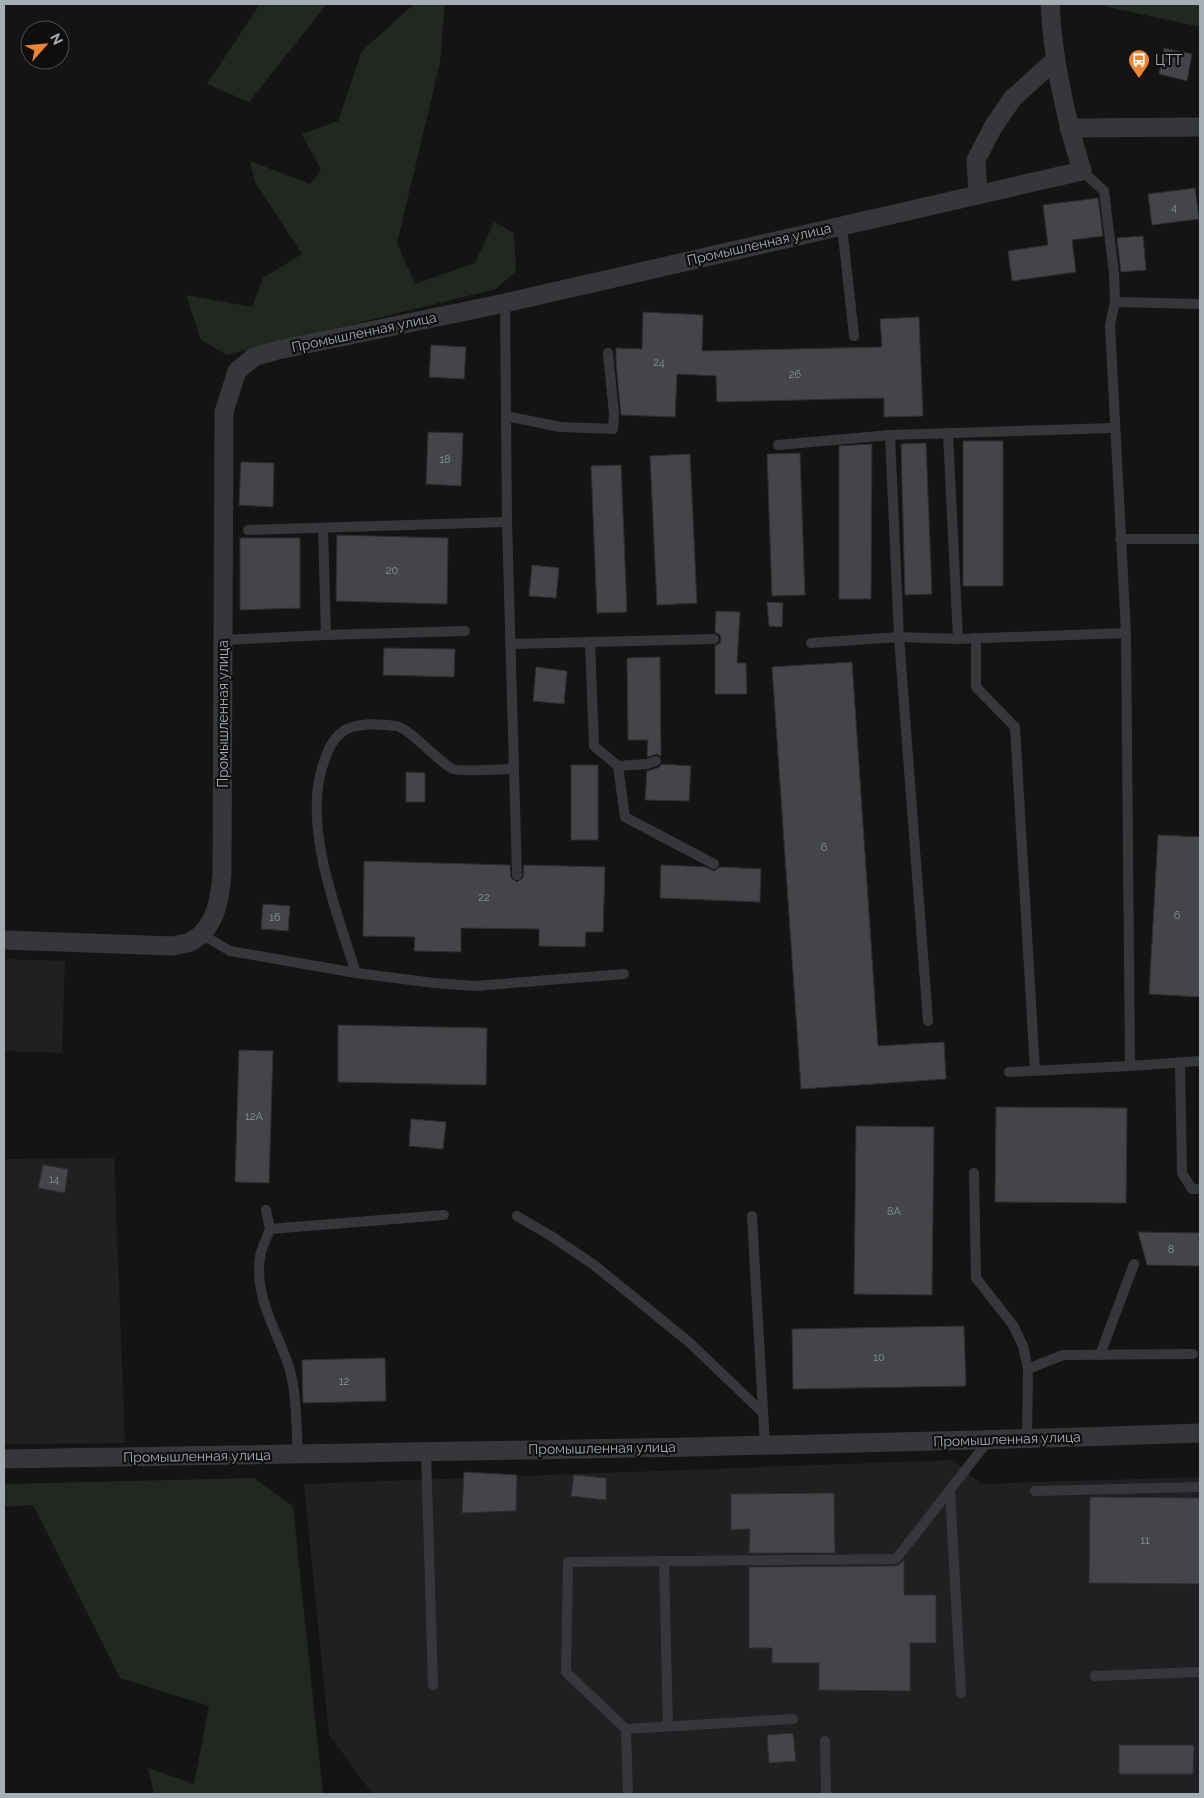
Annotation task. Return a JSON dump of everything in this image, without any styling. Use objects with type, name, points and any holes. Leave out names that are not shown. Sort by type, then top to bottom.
[{"type":"street","points":[[1050,4],[1051,35],[1055,60],[1069,128],[1082,171]]},
{"type":"street","points":[[978,195],[976,160],[993,127],[1013,98],[1055,60]]},
{"type":"street","points":[[1069,128],[1200,128]]},
{"type":"street","name":"Промышленная улица","points":[[202,934],[218,908],[222,874],[224,412],[237,371],[254,357],[278,350],[505,302],[1082,171]]},
{"type":"street","points":[[4,940],[173,946],[191,942],[202,934]]},
{"type":"street","name":"Промышленная улица","points":[[4,1459],[765,1446],[1200,1433]]},
{"type":"lane","points":[[1082,171],[1104,191],[1114,273],[1115,302],[1110,325],[1126,633],[1130,1066]]},
{"type":"lane","points":[[842,226],[854,336]]},
{"type":"lane","points":[[505,302],[507,522],[517,875]]},
{"type":"lane","points":[[1115,302],[1200,304]]},
{"type":"lane","points":[[506,416],[560,427],[613,429],[614,414],[608,353]]},
{"type":"lane","points":[[778,445],[890,435],[1114,428]]},
{"type":"lane","points":[[948,433],[958,639]]},
{"type":"lane","points":[[890,435],[900,637],[928,1021]]},
{"type":"lane","points":[[248,530],[507,522]]},
{"type":"lane","points":[[323,528],[326,636]]},
{"type":"lane","points":[[1120,539],[1200,539]]},
{"type":"lane","points":[[223,640],[465,631]]},
{"type":"lane","points":[[811,643],[900,637],[958,639],[1126,633]]},
{"type":"lane","points":[[510,644],[714,638]]},
{"type":"lane","points":[[976,638],[976,687],[1016,727],[1035,1071]]},
{"type":"lane","points":[[590,642],[594,746],[618,766],[625,817],[714,864]]},
{"type":"lane","points":[[356,973],[324,866],[319,835],[318,787],[322,766],[335,738],[359,725],[398,726],[454,769],[514,769]]},
{"type":"lane","points":[[618,766],[647,764],[656,760]]},
{"type":"lane","points":[[202,934],[230,951],[356,973],[434,983],[475,986],[624,974]]},
{"type":"lane","points":[[1009,1072],[1200,1061]]},
{"type":"lane","points":[[1180,1063],[1182,1173],[1192,1189],[1200,1189]]},
{"type":"lane","points":[[974,1172],[976,1278],[1013,1325],[1024,1346],[1028,1369],[1027,1439]]},
{"type":"lane","points":[[266,1210],[270,1229],[260,1256],[259,1285],[266,1312],[289,1366],[293,1386],[298,1454]]},
{"type":"lane","points":[[270,1229],[444,1215]]},
{"type":"lane","points":[[517,1216],[594,1265],[689,1342],[763,1413]]},
{"type":"lane","points":[[752,1216],[765,1446]]},
{"type":"lane","points":[[1100,1355],[1134,1264]]},
{"type":"lane","points":[[1028,1369],[1063,1355],[1193,1354]]},
{"type":"lane","points":[[628,1794],[626,1729],[566,1672],[568,1562],[896,1558],[988,1440]]},
{"type":"lane","points":[[426,1452],[433,1685]]},
{"type":"lane","points":[[1035,1491],[1200,1487]]},
{"type":"lane","points":[[950,1490],[961,1692]]},
{"type":"lane","points":[[664,1561],[668,1726]]},
{"type":"lane","points":[[1095,1676],[1200,1672]]},
{"type":"lane","points":[[626,1729],[793,1719]]},
{"type":"lane","points":[[825,1741],[826,1794]]},
{"type":"shaded area","points":[[260,4],[327,4],[249,102],[207,84]]},
{"type":"shaded area","points":[[414,4],[445,4],[440,63],[397,243],[415,284],[475,263],[494,222],[514,233],[516,271],[496,289],[227,355],[201,340],[186,295],[252,307],[263,278],[302,254],[255,182],[250,161],[310,184],[321,170],[302,134],[338,121],[362,51]]},
{"type":"shaded area","points":[[1094,4],[1200,4],[1200,27]]},
{"type":"shaded area","points":[[4,959],[65,961],[62,1053],[4,1051]]},
{"type":"shaded area","points":[[114,1158],[125,1443],[4,1444],[4,1159]]},
{"type":"shaded area","points":[[953,1460],[980,1484],[1200,1477],[1200,1794],[373,1794],[329,1735],[304,1484]]},
{"type":"shaded area","points":[[254,1478],[293,1506],[323,1794],[154,1794],[148,1768],[194,1784],[209,1706],[120,1678],[33,1505],[4,1507],[4,1484]]},
{"type":"building","points":[[1164,48],[1192,54],[1187,81],[1159,74]]},
{"type":"building","points":[[1195,188],[1199,219],[1152,225],[1148,194]]},
{"type":"building","points":[[1098,198],[1103,236],[1072,240],[1076,272],[1012,281],[1008,251],[1048,245],[1043,205]]},
{"type":"building","points":[[1143,236],[1146,270],[1121,272],[1117,238]]},
{"type":"building","points":[[643,312],[703,315],[702,351],[882,347],[880,319],[919,317],[923,416],[884,417],[884,398],[717,402],[716,376],[677,374],[675,417],[621,415],[616,348],[642,349]]},
{"type":"building","points":[[431,345],[466,347],[464,379],[429,377]]},
{"type":"building","points":[[428,432],[463,433],[461,486],[426,484]]},
{"type":"building","points":[[963,441],[1003,441],[1003,586],[963,586]]},
{"type":"building","points":[[926,443],[932,594],[905,595],[901,444]]},
{"type":"building","points":[[872,444],[871,599],[839,599],[839,446]]},
{"type":"building","points":[[800,453],[805,595],[772,596],[767,454]]},
{"type":"building","points":[[690,454],[697,603],[657,605],[650,456]]},
{"type":"building","points":[[241,462],[274,463],[273,507],[239,505]]},
{"type":"building","points":[[621,465],[627,612],[597,613],[591,466]]},
{"type":"building","points":[[337,535],[448,538],[447,604],[336,601]]},
{"type":"building","points":[[240,538],[300,538],[300,608],[240,610]]},
{"type":"building","points":[[532,565],[559,568],[556,598],[529,596]]},
{"type":"building","points":[[767,602],[783,603],[782,627],[769,626]]},
{"type":"building","points":[[716,611],[740,612],[737,663],[746,663],[747,694],[715,694],[715,646],[720,643],[721,639],[720,635],[715,632]]},
{"type":"building","points":[[384,648],[455,649],[454,677],[383,675]]},
{"type":"building","points":[[660,657],[661,756],[657,754],[647,757],[648,740],[628,740],[627,658]]},
{"type":"building","points":[[852,662],[878,1046],[944,1042],[946,1079],[801,1089],[772,667]]},
{"type":"building","points":[[536,667],[567,671],[564,704],[533,701]]},
{"type":"building","points":[[662,764],[691,766],[689,801],[645,800],[647,771],[658,768]]},
{"type":"building","points":[[571,765],[598,765],[598,840],[571,840]]},
{"type":"building","points":[[406,772],[425,773],[425,802],[406,802]]},
{"type":"building","points":[[1158,835],[1200,837],[1200,997],[1149,994]]},
{"type":"building","points":[[364,861],[510,865],[511,878],[517,882],[523,878],[524,865],[605,867],[603,932],[586,932],[585,947],[539,946],[539,929],[461,928],[461,952],[414,951],[415,937],[363,936]]},
{"type":"building","points":[[661,865],[705,867],[714,871],[720,867],[761,869],[760,902],[660,898]]},
{"type":"building","points":[[263,904],[290,906],[288,931],[261,929]]},
{"type":"building","points":[[338,1025],[487,1028],[486,1085],[338,1082]]},
{"type":"building","points":[[239,1050],[273,1051],[269,1183],[235,1182]]},
{"type":"building","points":[[996,1107],[1127,1108],[1126,1203],[995,1202]]},
{"type":"building","points":[[411,1119],[446,1122],[443,1149],[409,1146]]},
{"type":"building","points":[[856,1126],[934,1127],[932,1295],[854,1294]]},
{"type":"building","points":[[43,1165],[68,1169],[65,1193],[38,1188]]},
{"type":"building","points":[[1138,1232],[1200,1233],[1200,1266],[1147,1265]]},
{"type":"building","points":[[964,1326],[966,1386],[793,1389],[792,1329]]},
{"type":"building","points":[[385,1358],[386,1401],[303,1403],[302,1360]]},
{"type":"building","points":[[464,1472],[517,1475],[516,1511],[462,1513]]},
{"type":"building","points":[[574,1475],[606,1478],[606,1500],[571,1496]]},
{"type":"building","points":[[834,1493],[835,1553],[749,1553],[750,1529],[731,1530],[731,1494]]},
{"type":"building","points":[[1090,1497],[1200,1498],[1200,1584],[1089,1583]]},
{"type":"building","points":[[904,1560],[904,1595],[936,1595],[936,1643],[910,1643],[910,1691],[819,1690],[819,1663],[772,1663],[772,1648],[749,1648],[749,1567],[896,1566]]},
{"type":"building","points":[[793,1733],[796,1761],[769,1763],[767,1735]]},
{"type":"building","points":[[1119,1745],[1194,1745],[1193,1774],[1119,1774]]},
{"type":"place","name":"ЦТТ","points":[[1139,79]]}]
